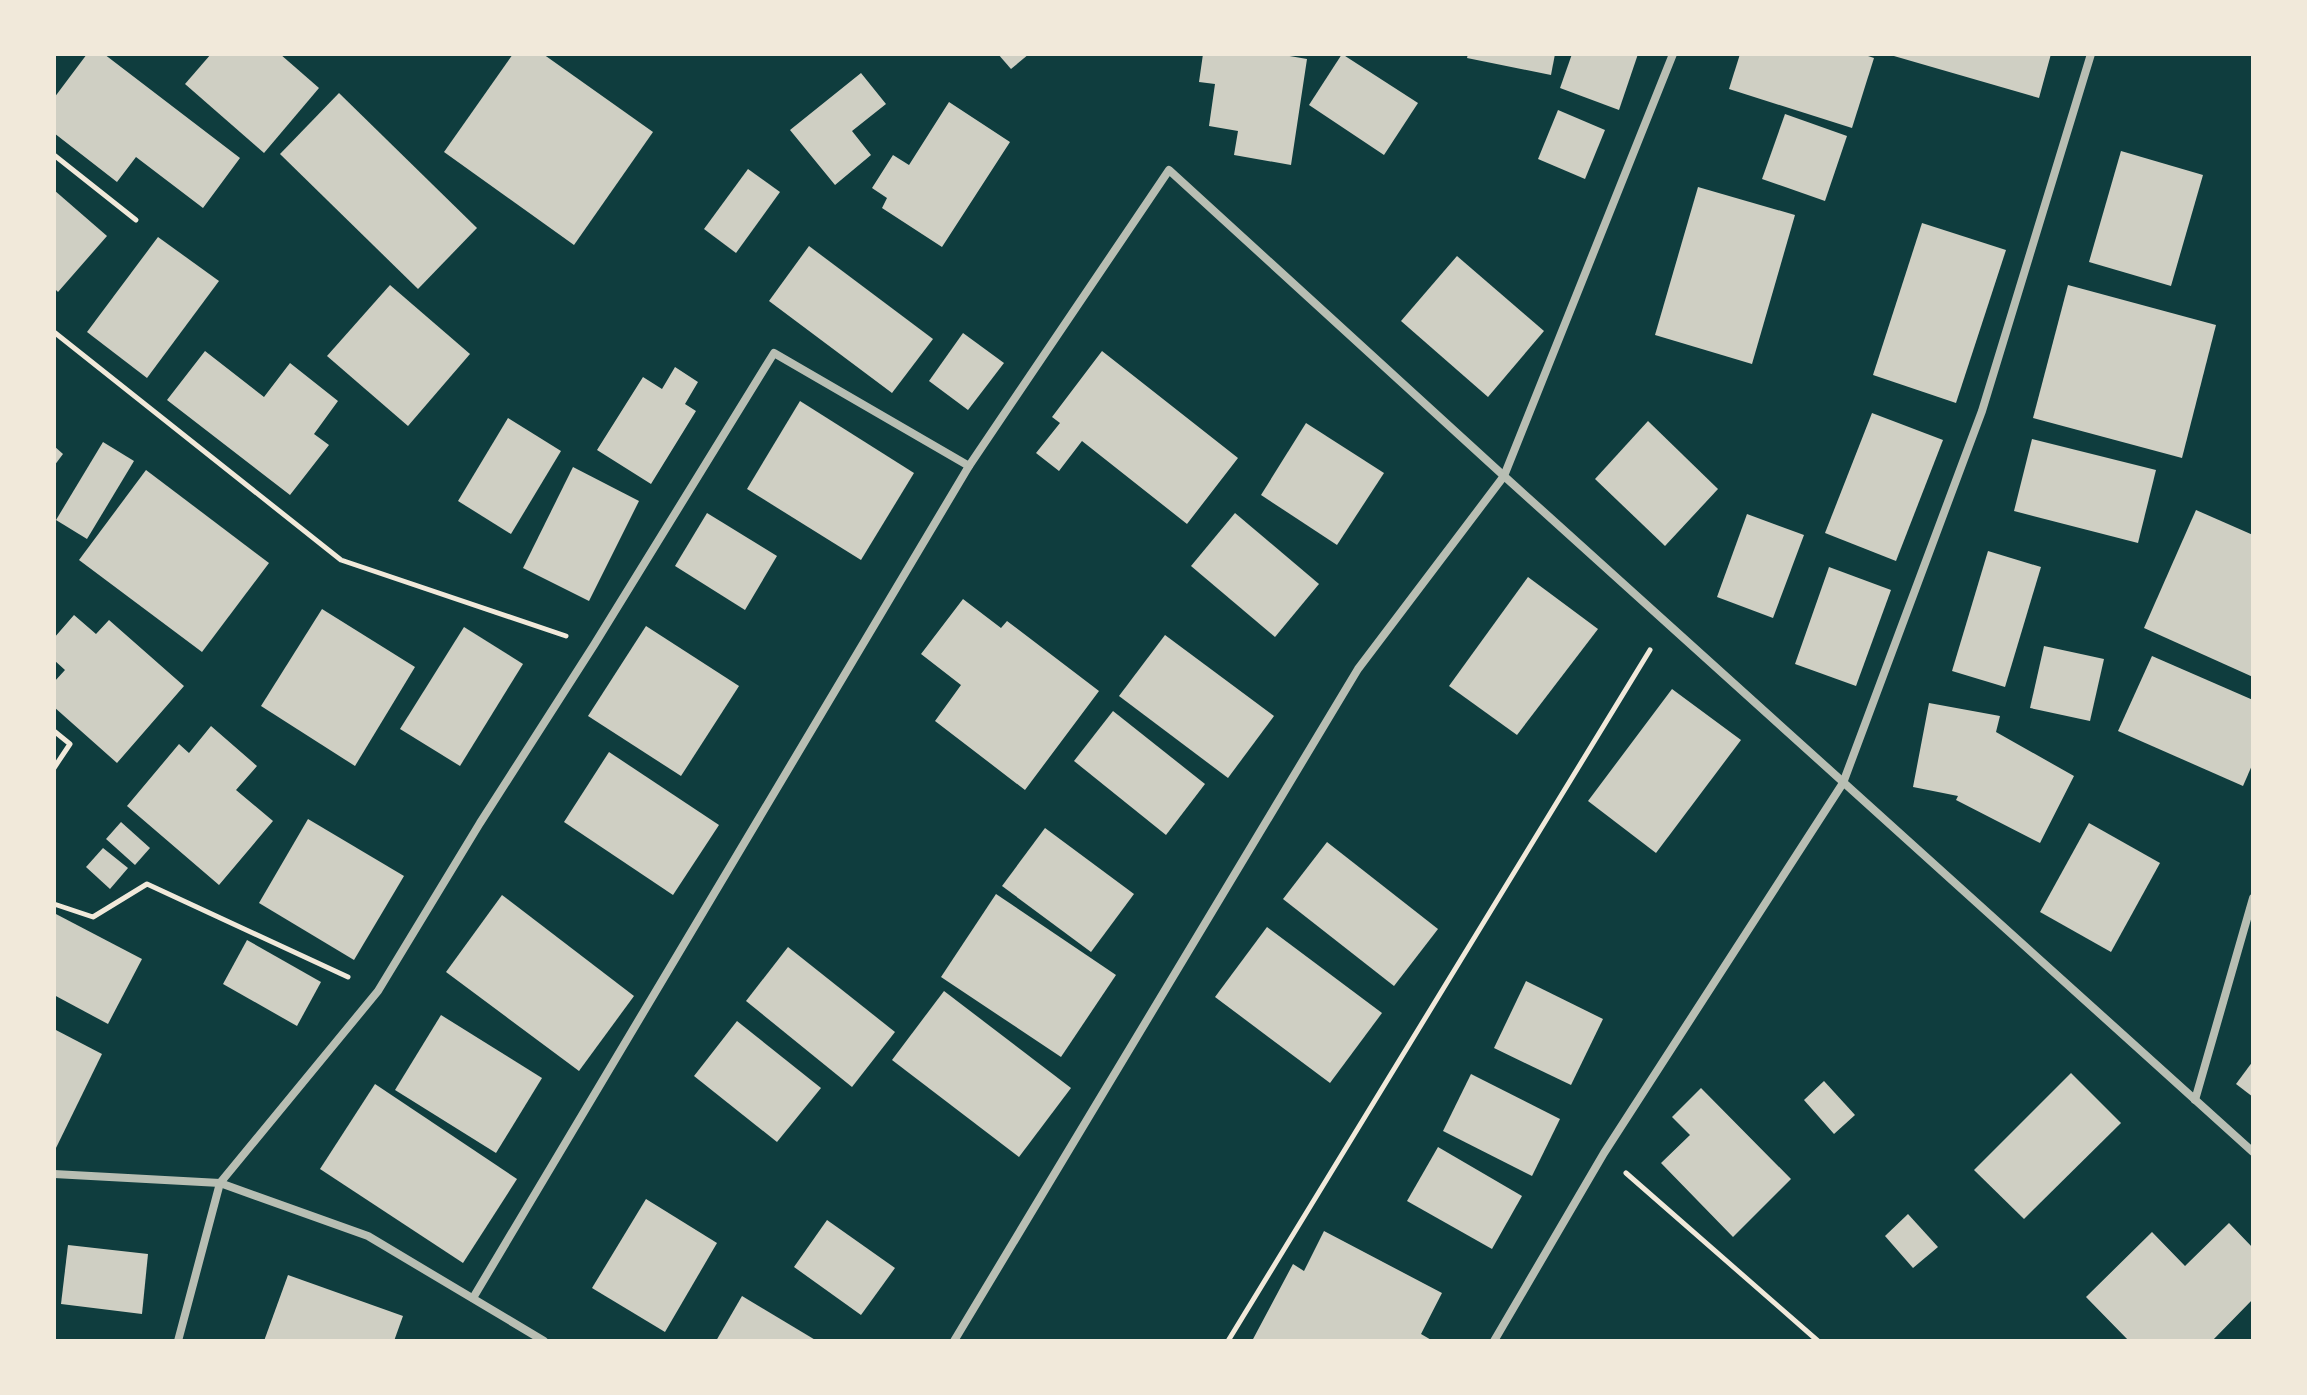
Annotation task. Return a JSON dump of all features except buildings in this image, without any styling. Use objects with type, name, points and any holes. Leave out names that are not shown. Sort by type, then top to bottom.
[{"type":"street","points":[[954,1341],[1358,669],[1504,476],[1673,54]]},
{"type":"street","points":[[1494,1341],[1604,1153],[1843,783],[1982,411],[2091,54]]},
{"type":"street","points":[[473,1298],[969,466],[1169,170],[2253,1152]]},
{"type":"street","points":[[178,1341],[220,1183],[378,991],[774,353],[969,466]]},
{"type":"street","points":[[2195,1100],[2253,898]]},
{"type":"street","points":[[54,1174],[220,1183],[368,1236],[544,1341]]},
{"type":"path","points":[[54,155],[136,220]]},
{"type":"path","points":[[54,332],[341,560],[594,645]]},
{"type":"path","points":[[1228,1341],[1667,621]]},
{"type":"path","points":[[54,731],[70,744],[54,768]]},
{"type":"path","points":[[54,904],[93,917],[147,884],[378,991]]},
{"type":"path","points":[[1604,1153],[1818,1341]]}]
